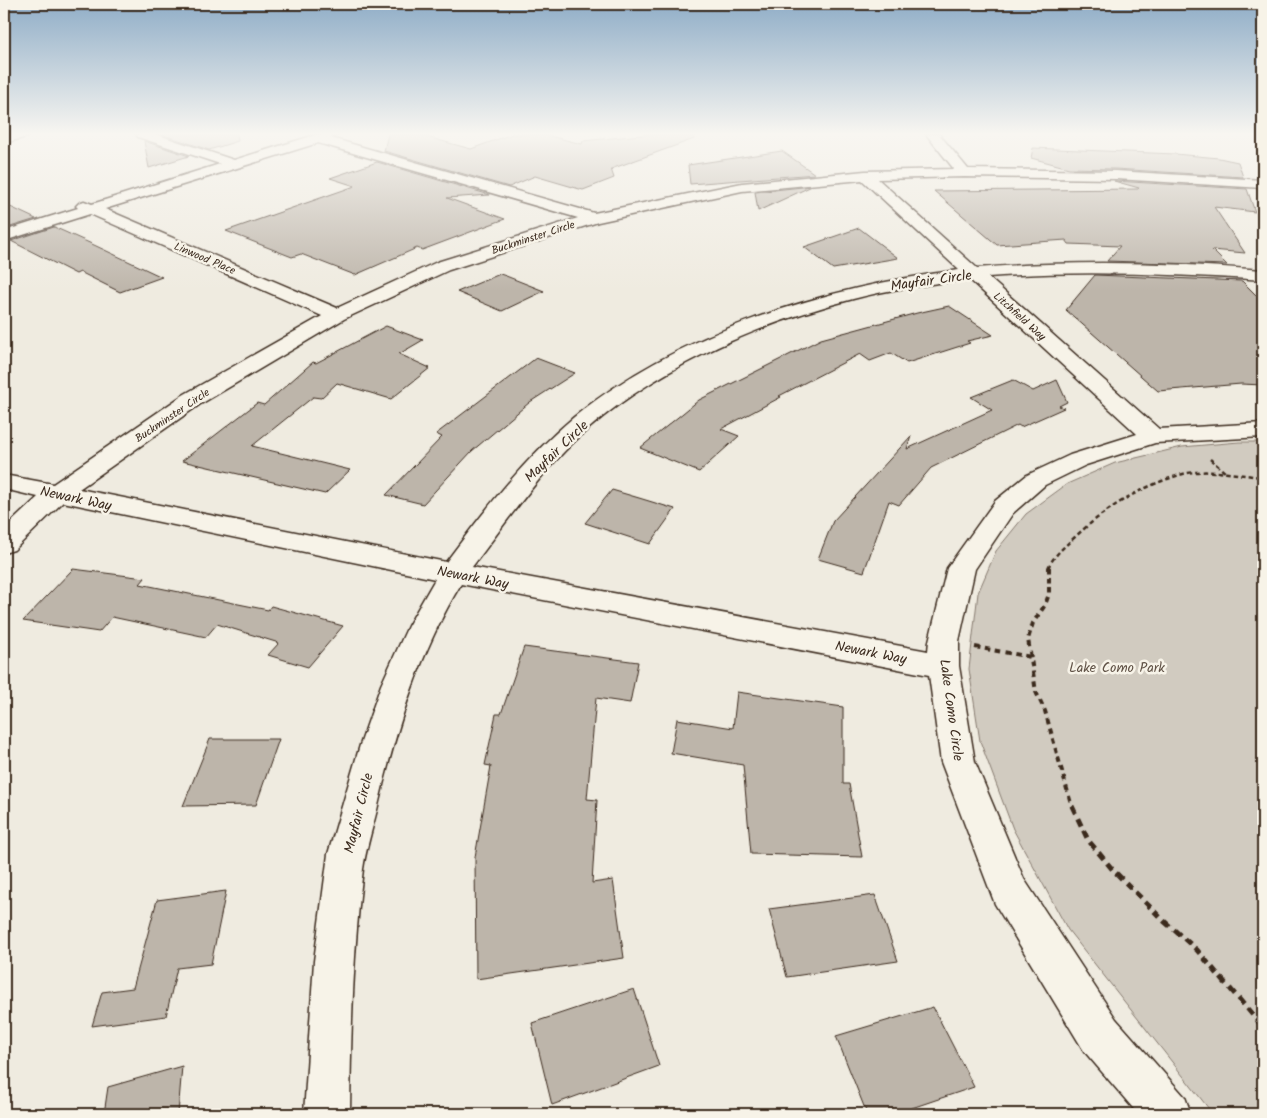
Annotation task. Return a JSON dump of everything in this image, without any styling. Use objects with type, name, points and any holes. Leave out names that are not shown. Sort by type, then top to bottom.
[{"type":"street","points":[[4,222],[121,186]]},
{"type":"street","points":[[4,236],[166,186]]},
{"type":"street","points":[[488,186],[594,218]]},
{"type":"street","name":"Buckminster Circle","points":[[4,544],[56,494],[192,400],[338,314],[444,266],[594,218],[750,186]]},
{"type":"street","name":"Litchfield Way","points":[[877,186],[1153,436]]},
{"type":"street","name":"Linwood Place","points":[[72,201],[338,314]]},
{"type":"street","name":"Mayfair Circle","points":[[327,1114],[330,1022],[344,867],[376,742],[414,644],[453,573],[519,487],[569,434],[630,387],[663,367],[726,337],[793,311],[869,289],[920,280],[974,274],[1099,267],[1158,268],[1263,275]]},
{"type":"street","name":"Lake Como Circle","points":[[1168,1114],[1100,1035],[1009,891],[958,762],[944,666],[944,641],[961,568],[1004,507],[1036,480],[1078,460],[1153,436],[1263,430]]},
{"type":"street","name":"Newark Way","points":[[4,482],[453,573],[944,666]]},
{"type":"path","points":[[1263,477],[1210,472],[1184,474],[1124,497],[1095,518],[1053,556],[1048,568],[1049,594],[1045,605],[1033,623],[1028,639],[1036,692],[1045,711],[1069,800],[1088,840],[1113,870],[1196,950],[1263,1027]]},
{"type":"path","points":[[966,645],[1031,657]]},
{"type":"green space","name":"Lake Como Park","points":[[1263,442],[1263,1114],[1213,1114],[1068,930],[1013,829],[980,741],[969,669],[978,593],[996,551],[1026,514],[1067,484],[1115,463],[1182,447]]},
{"type":"building","points":[[355,186],[460,186],[490,195],[447,198],[505,219],[422,250],[417,248],[355,275],[301,254],[292,257],[226,231]]},
{"type":"building","points":[[570,186],[593,186],[583,190]]},
{"type":"building","points":[[810,186],[812,186],[758,211],[755,192]]},
{"type":"building","points":[[1132,186],[1200,186],[1247,189],[1255,212],[1214,207],[1245,253],[1212,250],[1227,265],[1107,261],[1120,246],[1069,244],[1066,240],[997,245],[934,191],[1138,189]]},
{"type":"building","points":[[4,204],[36,219],[4,229]]},
{"type":"building","points":[[54,227],[162,277],[120,292],[80,272],[76,274],[11,241]]},
{"type":"building","points":[[859,228],[898,258],[833,269],[804,247]]},
{"type":"building","points":[[500,274],[544,291],[502,311],[457,292]]},
{"type":"building","points":[[1095,275],[1242,281],[1263,302],[1263,385],[1241,384],[1158,391],[1066,310]]},
{"type":"building","points":[[949,306],[993,335],[967,341],[970,343],[907,363],[891,353],[870,361],[860,354],[779,396],[781,397],[721,429],[739,436],[699,472],[640,448],[699,400],[821,339]]},
{"type":"building","points":[[386,326],[423,340],[399,354],[430,368],[391,399],[337,383],[321,398],[313,397],[252,446],[350,470],[325,494],[182,461],[257,403],[264,405],[313,362],[316,363]]},
{"type":"building","points":[[536,358],[575,373],[530,402],[472,451],[423,504],[386,495],[442,437],[436,434]]},
{"type":"building","points":[[1013,380],[1033,391],[1057,380],[1067,402],[1059,406],[1064,408],[1021,427],[1018,425],[931,468],[899,505],[889,501],[864,572],[818,559],[833,521],[911,436],[907,449],[992,410],[971,397]]},
{"type":"building","points":[[612,490],[675,509],[650,544],[585,523]]},
{"type":"building","points":[[73,569],[145,578],[140,584],[268,610],[271,606],[343,626],[308,667],[268,655],[279,643],[217,624],[206,637],[112,617],[99,632],[23,621]]},
{"type":"building","points":[[524,647],[638,662],[630,703],[596,698],[587,799],[597,800],[592,883],[613,880],[624,958],[476,979],[475,857],[491,766],[485,765],[496,714],[501,714]]},
{"type":"building","points":[[737,692],[843,707],[843,784],[849,784],[862,857],[751,854],[743,765],[671,753],[677,719],[733,728]]},
{"type":"building","points":[[210,739],[279,739],[256,805],[183,806]]},
{"type":"building","points":[[226,891],[211,964],[177,968],[166,1016],[92,1026],[102,992],[133,988],[157,900]]},
{"type":"building","points":[[875,895],[898,961],[787,977],[769,909]]},
{"type":"building","points":[[634,989],[659,1066],[552,1105],[532,1023]]},
{"type":"building","points":[[933,1007],[974,1087],[894,1114],[867,1114],[836,1036]]},
{"type":"building","points":[[182,1066],[178,1114],[104,1114],[108,1087]]}]
